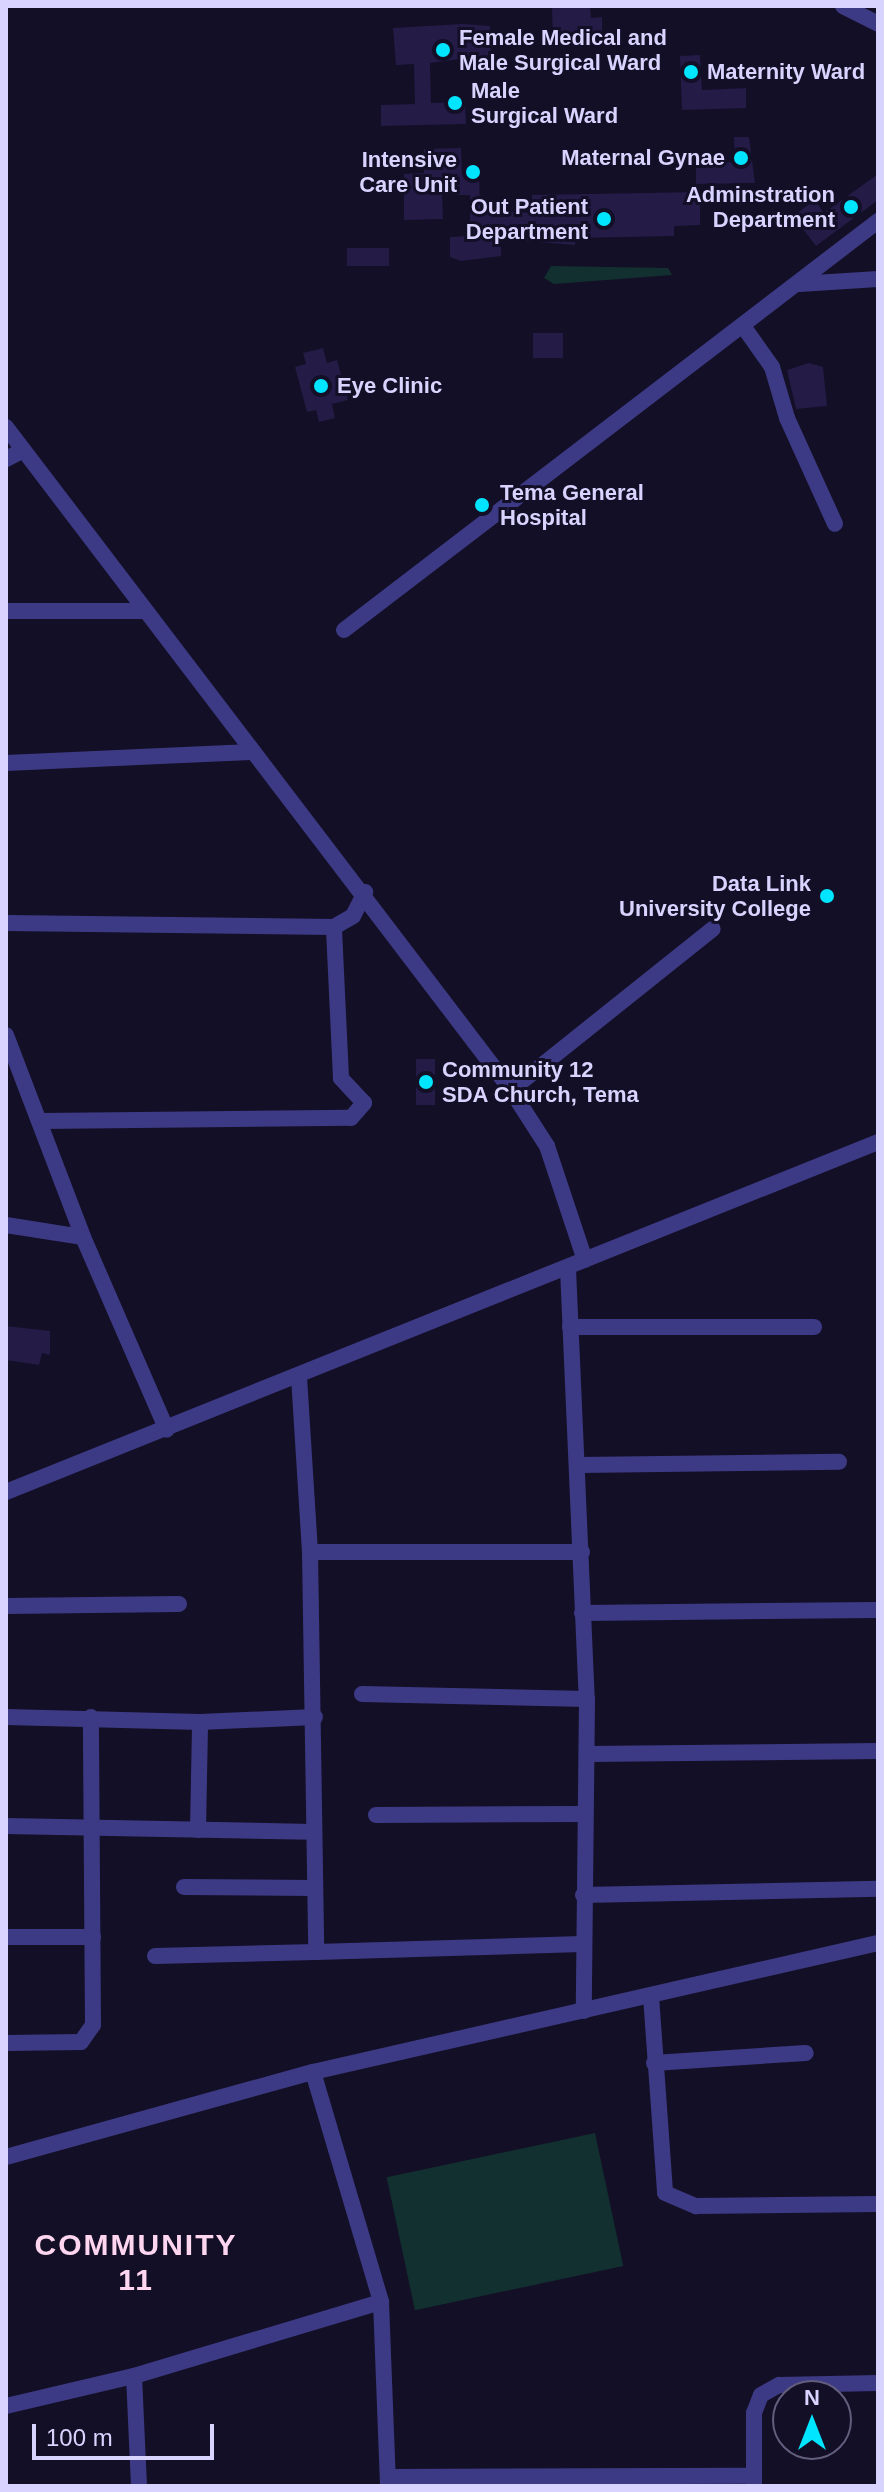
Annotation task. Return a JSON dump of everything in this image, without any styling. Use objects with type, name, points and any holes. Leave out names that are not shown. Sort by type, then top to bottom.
[{"type":"street","points":[[843,6],[878,24]]},
{"type":"street","points":[[344,630],[878,221]]},
{"type":"street","points":[[799,284],[878,279]]},
{"type":"street","points":[[743,326],[772,367],[787,418],[835,524]]},
{"type":"street","points":[[6,427],[141,611],[365,892],[511,1090],[547,1146],[585,1260]]},
{"type":"street","points":[[6,459],[22,451]]},
{"type":"street","points":[[6,611],[141,611]]},
{"type":"street","points":[[6,763],[251,752]]},
{"type":"street","points":[[6,923],[334,927],[353,916],[365,892]]},
{"type":"street","points":[[42,1121],[351,1118],[364,1103],[341,1078],[334,927]]},
{"type":"street","points":[[511,1090],[713,929]]},
{"type":"street","points":[[6,1035],[42,1121],[83,1237],[167,1430]]},
{"type":"street","points":[[6,1492],[167,1430],[878,1142]]},
{"type":"street","points":[[6,1225],[83,1237]]},
{"type":"street","points":[[568,1269],[587,1699],[582,1944],[584,2011]]},
{"type":"street","points":[[570,1327],[814,1327]]},
{"type":"street","points":[[299,1377],[310,1552],[315,1717],[312,1832],[316,1952]]},
{"type":"street","points":[[579,1465],[839,1462]]},
{"type":"street","points":[[310,1552],[582,1552]]},
{"type":"street","points":[[6,1606],[179,1604]]},
{"type":"street","points":[[582,1613],[878,1610]]},
{"type":"street","points":[[362,1694],[587,1699]]},
{"type":"street","points":[[6,1717],[200,1722],[315,1717]]},
{"type":"street","points":[[6,2043],[81,2042],[89,2036],[93,1937],[91,1717]]},
{"type":"street","points":[[198,1830],[200,1722]]},
{"type":"street","points":[[587,1754],[878,1751]]},
{"type":"street","points":[[376,1815],[584,1814]]},
{"type":"street","points":[[6,1826],[312,1832]]},
{"type":"street","points":[[184,1887],[314,1888]]},
{"type":"street","points":[[583,1895],[878,1889]]},
{"type":"street","points":[[6,1937],[93,1937]]},
{"type":"street","points":[[6,2157],[313,2072],[878,1943]]},
{"type":"street","points":[[155,1956],[582,1944]]},
{"type":"street","points":[[651,1996],[660,2182],[675,2200],[696,2206],[878,2204]]},
{"type":"street","points":[[654,2063],[806,2053]]},
{"type":"street","points":[[313,2072],[381,2302],[388,2481],[754,2481],[754,2413],[761,2395],[779,2385],[878,2383]]},
{"type":"street","points":[[6,2406],[134,2376],[381,2302]]},
{"type":"street","points":[[134,2376],[139,2486]]},
{"type":"green space","points":[[551,266],[668,268],[672,275],[554,284],[544,278]]},
{"type":"green space","points":[[595,2133],[623,2266],[415,2310],[387,2177]]},
{"type":"building","points":[[590,6],[591,18],[602,17],[602,40],[553,41],[552,7]]},
{"type":"building","points":[[462,24],[490,26],[491,55],[430,63],[431,103],[465,102],[466,124],[381,126],[381,105],[415,104],[414,64],[396,65],[393,28]]},
{"type":"building","name":"Maternity Ward","points":[[700,55],[702,90],[746,88],[746,108],[682,110],[680,56]]},
{"type":"building","name":"Maternal Gynae","points":[[734,137],[749,137],[755,183],[696,184],[696,163],[735,162]]},
{"type":"building","points":[[461,148],[462,173],[479,172],[480,209],[532,213],[532,195],[700,192],[700,225],[674,226],[674,236],[575,238],[575,245],[501,239],[501,256],[461,261],[450,257],[450,237],[470,236],[470,195],[442,195],[443,219],[404,220],[404,174],[424,173],[424,149]]},
{"type":"building","name":"Adminstration Department","points":[[878,174],[878,200],[816,246],[793,216],[815,200],[824,213]]},
{"type":"building","points":[[347,248],[389,248],[389,266],[347,266]]},
{"type":"building","points":[[533,333],[563,333],[563,358],[533,358]]},
{"type":"building","name":"Eye Clinic","points":[[323,348],[327,363],[337,360],[348,400],[332,404],[335,418],[319,422],[316,410],[307,412],[295,367],[306,364],[303,353]]},
{"type":"building","points":[[809,363],[823,367],[827,406],[796,409],[787,370]]},
{"type":"building","name":"Community 12 SDA Church, Tema","points":[[416,1059],[435,1059],[435,1105],[416,1105]]},
{"type":"building","points":[[6,1326],[50,1331],[50,1355],[42,1353],[39,1365],[6,1360]]},
{"type":"place","name":"Female Medical and Male Surgical Ward","points":[[443,50]]},
{"type":"place","name":"Maternity Ward","points":[[691,72]]},
{"type":"place","name":"Male Surgical Ward","points":[[455,103]]},
{"type":"place","name":"Maternal Gynae","points":[[741,158]]},
{"type":"place","name":"Intensive Care Unit","points":[[473,172]]},
{"type":"place","name":"Adminstration Department","points":[[851,207]]},
{"type":"place","name":"Out Patient Department","points":[[604,219]]},
{"type":"place","name":"Eye Clinic","points":[[321,386]]},
{"type":"place","name":"Tema General Hospital","points":[[482,505]]},
{"type":"place","name":"Data Link University College","points":[[827,896]]},
{"type":"place","name":"Community 12 SDA Church, Tema","points":[[426,1082]]},
{"type":"district","name":"COMMUNITY 11","points":[[136,2262]]}]
